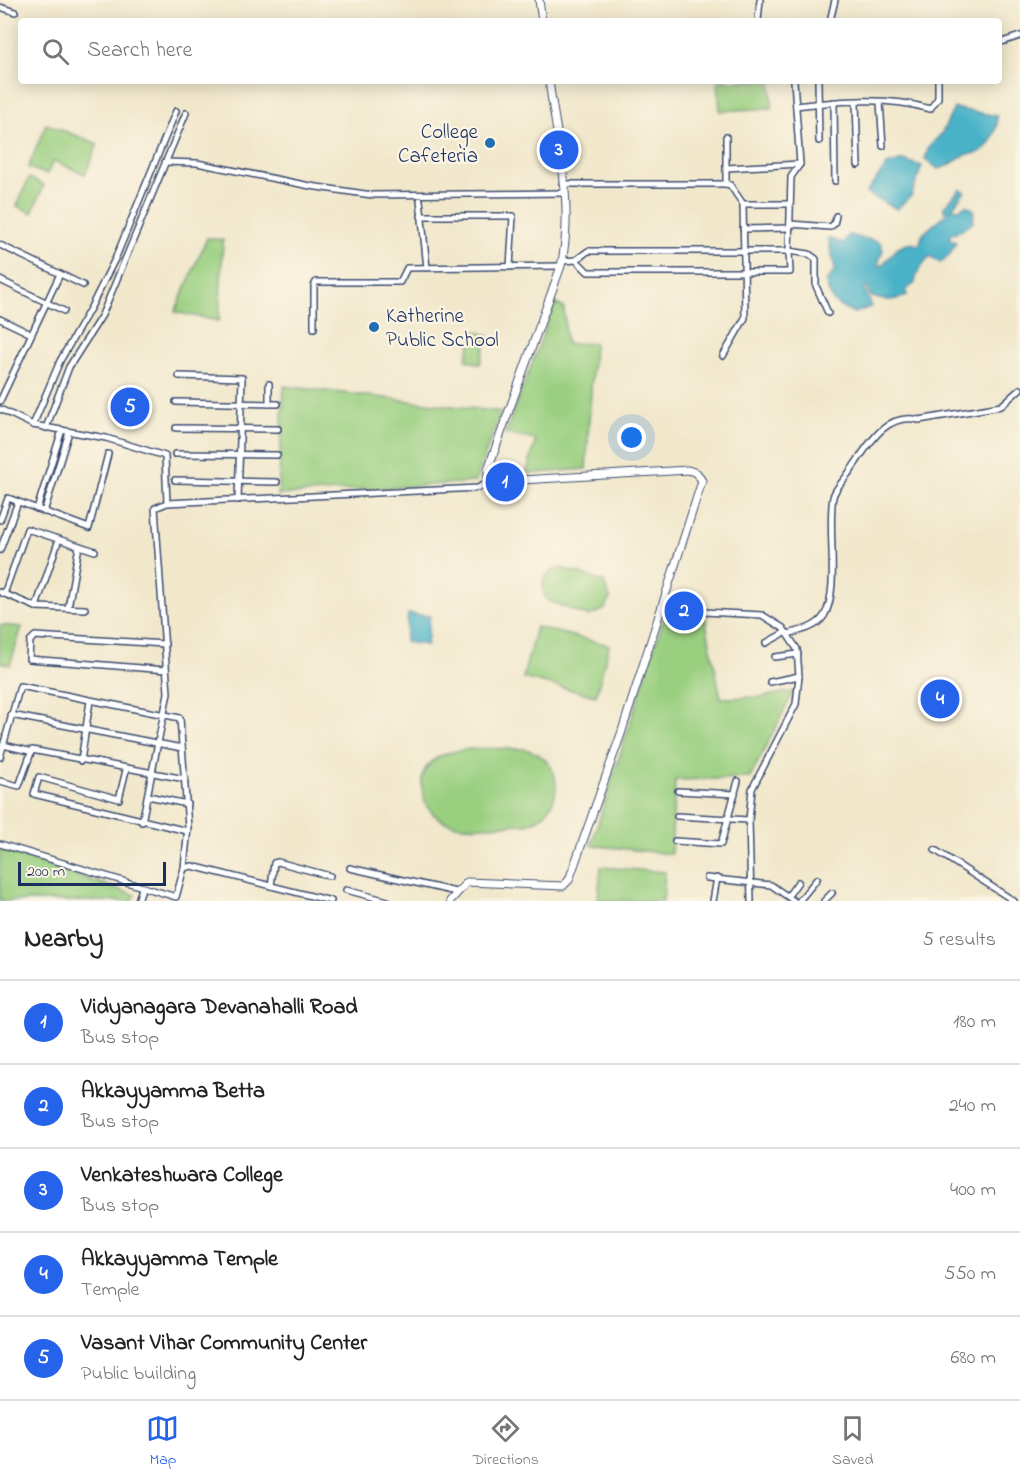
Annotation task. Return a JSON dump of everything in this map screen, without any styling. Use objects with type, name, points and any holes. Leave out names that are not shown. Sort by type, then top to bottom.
[{"type":"main road","points":[[539,0],[542,18]]},
{"type":"main road","points":[[450,901],[467,882],[563,886],[569,880],[702,481],[696,473],[688,470],[488,482],[488,469],[562,263],[567,232],[564,184],[549,84]]},
{"type":"street","points":[[758,18],[760,0]]},
{"type":"street","points":[[831,18],[835,0]]},
{"type":"street","points":[[0,7],[15,12]]},
{"type":"street","points":[[1002,42],[1020,36]]},
{"type":"street","points":[[576,260],[588,272],[790,272],[791,177],[800,164],[794,84]]},
{"type":"street","points":[[818,84],[819,141]]},
{"type":"street","points":[[796,106],[834,102],[880,102],[909,103],[930,109],[938,98],[938,84]]},
{"type":"street","points":[[834,102],[835,181]]},
{"type":"street","points":[[856,102],[858,165]]},
{"type":"street","points":[[880,102],[883,146]]},
{"type":"street","points":[[33,425],[53,378],[116,257],[176,111]]},
{"type":"street","points":[[46,428],[69,367],[102,315],[186,113]]},
{"type":"street","points":[[726,137],[726,184]]},
{"type":"street","points":[[165,162],[197,163],[310,186],[372,195],[565,193]]},
{"type":"street","points":[[726,168],[800,164]]},
{"type":"street","points":[[564,184],[730,185],[743,204],[745,318],[723,356]]},
{"type":"street","points":[[420,200],[427,268]]},
{"type":"street","points":[[743,204],[790,204]]},
{"type":"street","points":[[422,216],[513,216],[510,267]]},
{"type":"street","points":[[743,229],[790,226],[830,227],[834,224],[836,216]]},
{"type":"street","points":[[0,245],[83,285]]},
{"type":"street","points":[[314,328],[315,283],[400,282],[405,268],[510,267],[562,263],[576,260],[588,251],[789,251],[809,254],[816,260],[816,286],[828,313]]},
{"type":"street","points":[[0,400],[60,274]]},
{"type":"street","points":[[0,280],[64,311]]},
{"type":"street","points":[[91,307],[102,315]]},
{"type":"street","points":[[0,319],[31,334]]},
{"type":"street","points":[[179,376],[242,378],[238,500]]},
{"type":"street","points":[[53,378],[63,382]]},
{"type":"street","points":[[269,384],[269,404]]},
{"type":"street","points":[[766,643],[787,633],[807,629],[824,616],[832,583],[834,495],[871,439],[892,423],[909,417],[919,420],[1001,406],[1020,389]]},
{"type":"street","points":[[176,402],[278,404]]},
{"type":"street","points":[[0,409],[33,425],[106,438],[165,456],[167,503]]},
{"type":"street","points":[[176,428],[278,429]]},
{"type":"street","points":[[37,509],[62,430]]},
{"type":"street","points":[[44,512],[69,432]]},
{"type":"street","points":[[0,520],[8,498],[89,528],[108,454]]},
{"type":"street","points":[[175,454],[277,455]]},
{"type":"street","points":[[175,480],[277,482]]},
{"type":"street","points":[[142,822],[168,693],[155,508],[167,503],[477,488],[488,482]]},
{"type":"street","points":[[0,550],[18,502]]},
{"type":"street","points":[[85,609],[36,607],[2,593],[27,529],[95,551]]},
{"type":"street","points":[[36,607],[59,539]]},
{"type":"street","points":[[68,609],[79,546]]},
{"type":"street","points":[[662,606],[684,611],[762,615],[787,633],[798,654],[799,676],[796,704],[752,789],[749,820],[751,901]]},
{"type":"street","points":[[165,644],[35,636],[30,640],[28,659],[166,670]]},
{"type":"street","points":[[775,657],[798,654]]},
{"type":"street","points":[[770,682],[799,676]]},
{"type":"street","points":[[0,757],[20,686],[180,718],[187,804],[184,868],[176,897],[0,844]]},
{"type":"street","points":[[81,761],[90,701]]},
{"type":"street","points":[[11,715],[182,748]]},
{"type":"street","points":[[3,744],[126,770],[185,779]]},
{"type":"street","points":[[0,781],[19,786],[29,751]]},
{"type":"street","points":[[126,770],[119,799],[39,777],[34,794],[142,822],[187,831]]},
{"type":"street","points":[[675,841],[722,844],[738,781]]},
{"type":"street","points":[[678,791],[735,794]]},
{"type":"street","points":[[148,796],[187,804]]},
{"type":"street","points":[[677,816],[749,820]]},
{"type":"street","points":[[935,850],[1014,901]]},
{"type":"street","points":[[271,886],[274,863],[278,862],[330,876]]},
{"type":"street","points":[[184,868],[192,866],[330,901]]},
{"type":"street","points":[[350,868],[456,892]]},
{"type":"street","points":[[707,878],[771,885],[794,901]]},
{"type":"street","points":[[713,901],[717,878]]},
{"type":"street","points":[[799,901],[817,879]]},
{"type":"street","points":[[788,896],[798,882]]},
{"type":"street","points":[[138,901],[142,888]]},
{"type":"street","points":[[346,890],[388,901]]},
{"type":"street","points":[[824,901],[832,893]]},
{"type":"green space","points":[[718,84],[771,84],[772,108],[720,111]]},
{"type":"green space","points":[[46,124],[98,144],[85,174],[53,161],[47,174],[28,168]]},
{"type":"green space","points":[[29,178],[44,185],[32,213],[17,206]]},
{"type":"green space","points":[[207,238],[223,240],[219,321],[175,312]]},
{"type":"green space","points":[[555,303],[564,308],[566,344],[594,343],[586,469],[526,474],[536,440],[505,434]]},
{"type":"green space","points":[[474,331],[488,335],[480,364],[466,360]]},
{"type":"green space","points":[[284,386],[501,412],[475,482],[278,495]]},
{"type":"green space","points":[[562,568],[604,582],[610,598],[604,610],[588,616],[548,601],[543,590],[544,580],[551,572]]},
{"type":"green space","points":[[664,617],[705,618],[721,698],[761,697],[794,691],[750,778],[675,780],[671,854],[591,845]]},
{"type":"green space","points":[[0,625],[22,627],[10,665],[0,662]]},
{"type":"green space","points":[[536,627],[609,645],[596,696],[523,678]]},
{"type":"green space","points":[[474,749],[525,749],[538,754],[548,763],[554,774],[556,785],[554,797],[549,808],[540,818],[527,824],[466,826],[444,821],[427,806],[422,779],[428,765],[440,757],[456,751]]},
{"type":"green space","points":[[0,849],[135,895],[133,901],[0,901]]},
{"type":"green space","points":[[601,867],[665,872],[663,901],[598,901]]},
{"type":"water","points":[[954,108],[997,116],[996,127],[993,138],[983,150],[968,154],[938,169],[925,159],[929,147],[942,133]]},
{"type":"water","points":[[903,160],[922,166],[911,196],[897,209],[866,193],[887,165]]},
{"type":"water","points":[[960,189],[965,191],[952,208],[959,209],[966,205],[974,210],[973,222],[951,234],[949,239],[956,242],[949,256],[940,263],[930,256],[927,259],[918,272],[915,283],[906,290],[907,296],[884,300],[870,296],[867,287],[864,289],[872,306],[855,313],[835,302],[826,282],[835,270],[828,238],[843,243],[849,235],[880,242],[883,249],[878,265],[880,267],[898,248],[910,243],[919,245],[923,234],[949,211],[944,211],[944,207]]},
{"type":"water","points":[[408,614],[430,616],[427,645],[405,642]]},
{"type":"place","name":"College Cafeteria","points":[[490,143]]},
{"type":"place","name":"Venkateshwara College","points":[[559,150]]},
{"type":"place","name":"Katherine Public School","points":[[374,327]]},
{"type":"place","name":"Vasant Vihar Community Center","points":[[130,407]]},
{"type":"place","name":"Vidyanagara Devanahalli Road","points":[[505,482]]},
{"type":"place","name":"Akkayyamma Betta","points":[[684,611]]},
{"type":"place","name":"Akkayyamma Temple","points":[[940,699]]}]
